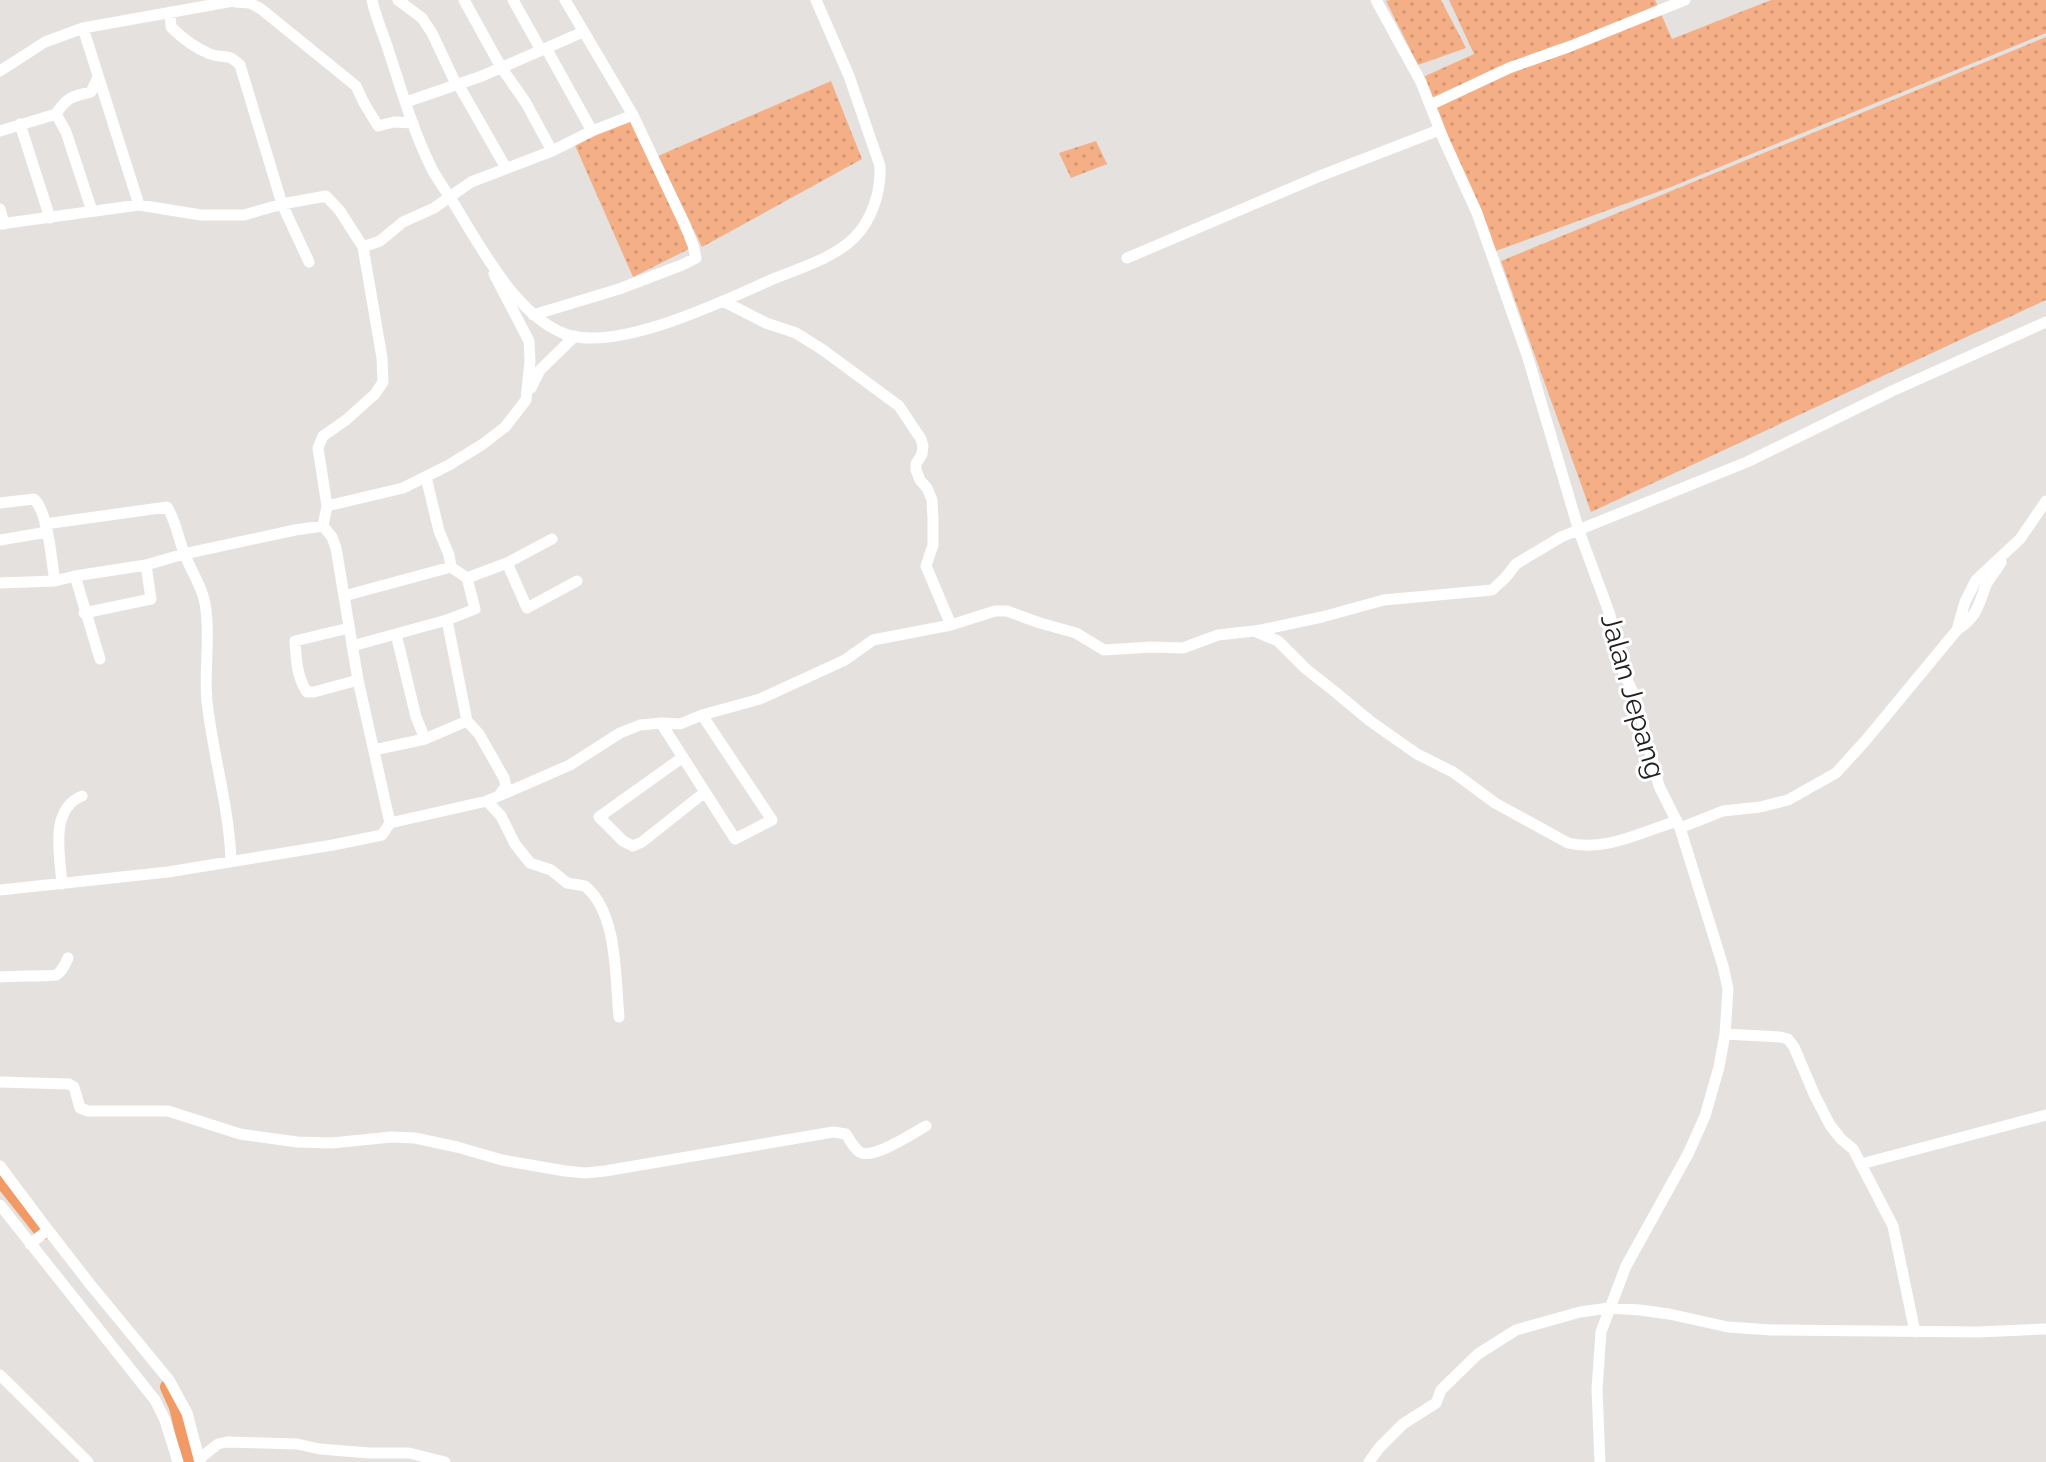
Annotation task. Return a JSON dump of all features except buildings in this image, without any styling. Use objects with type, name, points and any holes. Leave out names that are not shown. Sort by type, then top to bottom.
[{"type":"street","points":[[0,71],[45,42],[83,28],[235,0],[261,9],[337,69],[356,86],[378,126],[394,122],[413,123]]},
{"type":"street","points":[[372,0],[413,123],[435,174],[487,259],[528,337],[530,361],[526,400]]},
{"type":"street","points":[[398,0],[422,18],[432,33],[457,84],[506,168]]},
{"type":"street","points":[[464,0],[552,151]]},
{"type":"street","points":[[513,0],[592,131]]},
{"type":"street","points":[[533,315],[619,289],[696,258],[684,223],[633,115],[565,0]]},
{"type":"street","points":[[487,259],[533,315],[553,328],[575,336],[594,337],[658,325],[809,265],[843,247],[864,226],[873,209],[880,175],[876,152],[849,76],[816,0]]},
{"type":"street","name":"Jalan Jepang","points":[[1376,0],[1411,63],[1477,213],[1528,358],[1579,531],[1610,615],[1621,670],[1636,699],[1659,786],[1678,824],[1728,989],[1725,1034],[1705,1116],[1688,1154],[1626,1266],[1601,1332],[1597,1389],[1600,1462]]},
{"type":"street","points":[[1430,105],[1509,68],[1685,0]]},
{"type":"street","points":[[170,12],[171,27],[184,40],[212,55],[231,56],[240,65],[282,204],[309,262]]},
{"type":"street","points":[[83,28],[139,205]]},
{"type":"street","points":[[406,102],[583,32]]},
{"type":"street","points":[[0,131],[56,114],[71,97],[91,92],[98,77]]},
{"type":"street","points":[[56,114],[66,132],[92,211]]},
{"type":"street","points":[[363,247],[380,241],[403,222],[434,208],[471,182],[633,115]]},
{"type":"street","points":[[20,124],[50,218]]},
{"type":"street","points":[[1127,258],[1320,176],[1439,130]]},
{"type":"street","points":[[0,209],[2,224],[139,205],[201,215],[244,215],[282,204],[328,197],[363,247],[382,358],[383,382],[375,394],[323,436],[318,448],[327,506],[323,526]]},
{"type":"street","points":[[723,301],[766,323],[796,333],[899,406],[923,446],[916,470],[932,500],[933,545],[926,566],[951,625]]},
{"type":"street","points":[[0,890],[168,872],[382,835],[390,823],[487,801],[570,765],[620,733],[640,725],[680,724],[760,699],[845,660],[873,640],[951,625],[995,611],[1007,611],[1076,633],[1104,650],[1183,648],[1218,635],[1322,617],[1384,600],[1492,590],[1516,564],[1561,537],[1747,462],[1892,391],[2046,322]]},
{"type":"street","points":[[327,506],[403,488],[483,444],[505,427],[526,400],[540,370],[575,336]]},
{"type":"street","points":[[352,646],[447,620],[475,609],[467,578],[451,567],[426,477]]},
{"type":"street","points":[[0,503],[34,499],[39,504],[55,581]]},
{"type":"street","points":[[1254,631],[1278,641],[1306,669],[1358,711],[1417,754],[1453,772],[1495,803],[1568,843],[1600,845],[1723,811],[1788,800],[1836,773],[1957,630],[1969,622],[2002,557],[2020,539],[2046,501]]},
{"type":"street","points":[[0,540],[46,528],[167,507],[174,517],[184,554],[206,607],[207,704],[230,829],[231,860]]},
{"type":"street","points":[[0,583],[55,581],[146,565],[184,554],[323,526]]},
{"type":"street","points":[[323,526],[336,548],[358,680],[390,823]]},
{"type":"street","points":[[467,578],[507,563],[552,539]]},
{"type":"street","points":[[507,563],[527,608],[577,581]]},
{"type":"street","points":[[84,613],[151,599],[146,565]]},
{"type":"street","points":[[344,596],[451,567]]},
{"type":"street","points":[[75,576],[100,659]]},
{"type":"street","points":[[447,620],[467,721],[479,734],[504,778],[506,786],[500,794]]},
{"type":"street","points":[[349,628],[295,641],[296,658],[301,684],[307,692],[358,680]]},
{"type":"street","points":[[396,634],[416,717],[425,739]]},
{"type":"street","points":[[661,723],[735,839],[772,820],[702,715]]},
{"type":"street","points":[[374,750],[425,739],[467,721]]},
{"type":"street","points":[[683,757],[599,817],[623,841],[633,846],[705,792]]},
{"type":"street","points":[[62,884],[59,827],[69,803],[82,796]]},
{"type":"street","points":[[487,801],[501,816],[515,844],[530,863],[551,870],[567,883],[588,888],[599,901],[610,929],[619,1017]]},
{"type":"street","points":[[0,977],[53,976],[58,974],[68,958]]},
{"type":"street","points":[[1725,1034],[1780,1037],[1788,1039],[1794,1047],[1830,1125],[1853,1149],[1893,1226],[1915,1332]]},
{"type":"street","points":[[0,1082],[69,1084],[74,1087],[80,1108],[88,1111],[168,1111],[240,1134],[297,1142],[415,1138],[502,1160],[575,1173],[605,1171],[833,1132],[846,1134],[858,1151],[866,1154],[926,1126]]},
{"type":"street","points":[[1861,1164],[2046,1115]]},
{"type":"street","points":[[0,1166],[39,1237],[155,1400],[165,1420],[178,1462]]},
{"type":"street","points":[[0,1205],[39,1237],[169,1380],[187,1413],[200,1461],[218,1444],[245,1442],[297,1444],[369,1453],[409,1453],[445,1462]]},
{"type":"street","points":[[1369,1462],[1403,1424],[1436,1403],[1441,1390],[1478,1354],[1516,1330],[1580,1312],[1609,1308],[1669,1314],[1728,1327],[1771,1330],[1978,1332],[2046,1329]]},
{"type":"street","points":[[0,1375],[88,1462]]},
{"type":"shaded area","points":[[1441,0],[1466,48],[1418,65],[1386,1]]},
{"type":"shaded area","points":[[1449,0],[1655,0],[1672,39],[1771,0],[2046,0],[2046,33],[1671,187],[1493,252],[1423,77],[1474,54]]},
{"type":"shaded area","points":[[2046,37],[2046,300],[1591,512],[1501,261]]},
{"type":"shaded area","points":[[831,81],[862,159],[702,247],[658,156]]},
{"type":"shaded area","points":[[630,120],[691,248],[633,277],[574,143]]},
{"type":"shaded area","points":[[1096,141],[1107,164],[1071,178],[1059,153]]},
{"type":"waterway","points":[[0,1178],[43,1232]]},
{"type":"waterway","points":[[168,1387],[177,1407],[190,1462]]}]
